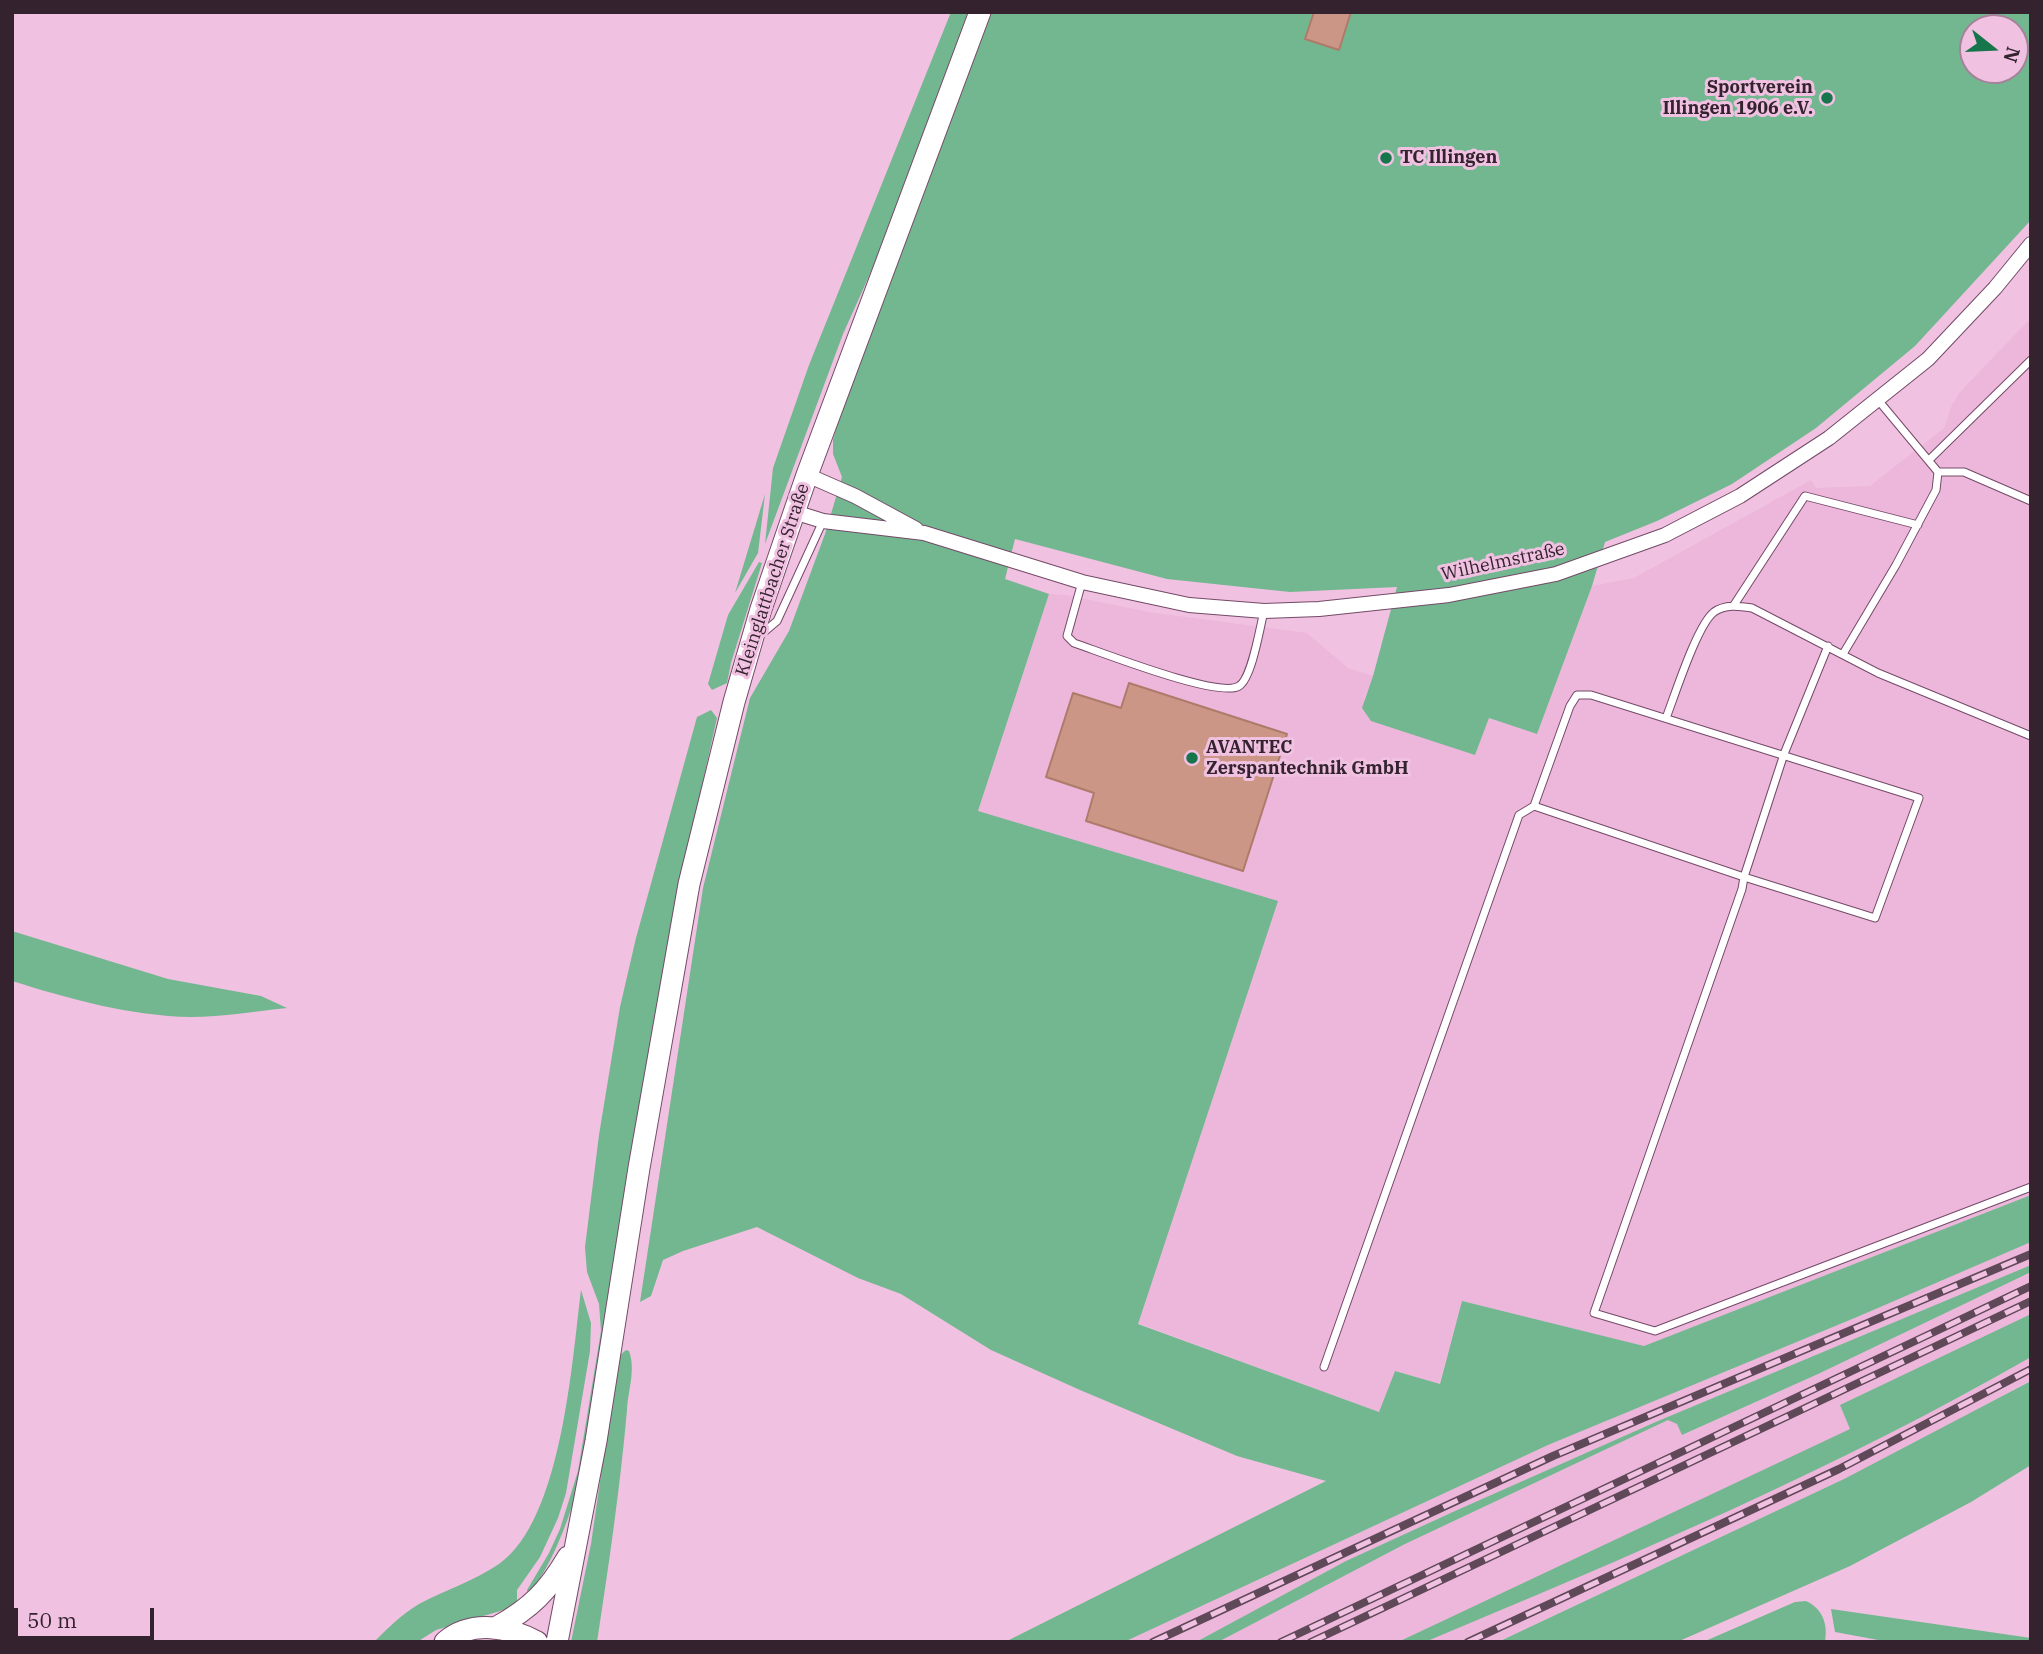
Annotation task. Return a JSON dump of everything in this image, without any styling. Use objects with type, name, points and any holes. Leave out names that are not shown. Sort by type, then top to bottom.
[{"type":"street","name":"Kleinglattbacher Straße","points":[[557,1642],[611,1352],[639,1168],[689,884],[750,645],[807,475],[980,12]]},
{"type":"street","name":"Wilhelmstraße","points":[[794,512],[823,521],[924,533],[1082,582],[1189,605],[1264,611],[1318,609],[1449,595],[1566,570],[1665,534],[1740,496],[1829,438],[1928,359],[1995,288],[2031,244]]},
{"type":"street","name":"Wilhelmstraße","points":[[807,475],[855,496],[924,533]]},
{"type":"street","points":[[445,1642],[463,1632],[497,1627],[537,1601],[556,1577],[576,1544]]},
{"type":"street","points":[[497,1627],[537,1642]]},
{"type":"lane","points":[[1928,460],[2031,360]]},
{"type":"lane","points":[[1843,654],[1936,490],[1938,472],[1878,400]]},
{"type":"lane","points":[[1938,472],[1964,472],[2031,501]]},
{"type":"lane","points":[[1734,605],[1805,496],[1918,525]]},
{"type":"lane","points":[[750,645],[777,621],[823,521]]},
{"type":"lane","points":[[1082,582],[1067,636],[1074,643],[1194,684],[1228,690],[1241,686],[1248,674],[1264,611]]},
{"type":"lane","points":[[1666,718],[1699,634],[1714,612],[1734,605],[1752,608],[1878,673],[2031,736]]},
{"type":"lane","points":[[1828,646],[1784,754],[1742,889],[1594,1313],[1655,1331],[2031,1187]]},
{"type":"lane","points":[[1324,1367],[1519,815],[1534,806],[1570,706],[1577,695],[1591,695],[1919,798],[1875,918],[1534,806]]},
{"type":"shaded area","points":[[2031,318],[2031,1195],[1644,1346],[1462,1301],[1439,1384],[1395,1371],[1379,1412],[1138,1323],[1161,1250],[978,812],[1049,594],[1148,612],[1307,633],[1348,668],[1373,676],[1364,699],[1475,754],[1489,718],[1537,734],[1592,586],[1634,578],[1811,480],[1816,488],[1870,486],[1944,428],[1960,392]]},
{"type":"shaded area","points":[[2031,1242],[2031,1265],[1658,1421],[1455,1511],[1346,1561],[1196,1642],[1124,1642],[1548,1445]]},
{"type":"shaded area","points":[[2031,1272],[2031,1314],[1841,1405],[1851,1429],[1398,1642],[1218,1642],[1405,1544],[1668,1420],[1677,1424],[1683,1435]]},
{"type":"shaded area","points":[[2031,1357],[2031,1380],[1844,1479],[1497,1642],[1425,1642],[1684,1531],[1836,1460]]},
{"type":"green space","points":[[951,12],[970,12],[887,236],[843,334],[765,544],[773,468],[809,365]]},
{"type":"green space","points":[[990,12],[2031,12],[2031,220],[1915,346],[1816,428],[1732,484],[1657,521],[1605,542],[1592,586],[1537,734],[1489,718],[1475,755],[1371,721],[1362,708],[1397,587],[1290,592],[1167,579],[1015,539],[1005,579],[1049,594],[978,811],[1278,901],[1138,1324],[1379,1412],[1395,1371],[1440,1384],[1462,1301],[1644,1346],[2031,1195],[2031,1242],[1548,1445],[1124,1642],[1005,1642],[1326,1481],[1237,1456],[1080,1390],[991,1350],[901,1294],[858,1278],[757,1227],[663,1260],[651,1296],[640,1302],[703,888],[750,698],[789,631],[825,534],[842,477],[833,454],[833,440]]},
{"type":"green space","points":[[765,494],[758,553],[735,593]]},
{"type":"green space","points":[[759,562],[762,563],[727,683],[712,690],[708,684],[728,615]]},
{"type":"green space","points":[[711,710],[717,718],[684,866],[577,1491],[557,1546],[528,1596],[527,1590],[560,1529],[578,1471],[601,1331],[599,1304],[587,1272],[585,1247],[599,1135],[620,1007],[636,938],[697,717]]},
{"type":"green space","points":[[12,931],[168,979],[261,996],[287,1008],[215,1016],[168,1016],[123,1010],[56,994],[12,981]]},
{"type":"green space","points":[[2031,1265],[2031,1272],[1818,1374],[1682,1435],[1677,1424],[1668,1420],[1405,1544],[1218,1642],[1196,1642],[1346,1561],[1455,1511],[1658,1421]]},
{"type":"green space","points":[[581,1290],[591,1323],[590,1351],[566,1493],[540,1557],[517,1590],[517,1606],[436,1630],[417,1642],[374,1642],[413,1608],[499,1564],[520,1543],[537,1513],[560,1437],[568,1396]]},
{"type":"green space","points":[[2031,1314],[2031,1357],[1958,1398],[1809,1473],[1656,1543],[1425,1642],[1398,1642],[1850,1429],[1840,1405]]},
{"type":"green space","points":[[626,1350],[631,1358],[631,1380],[597,1642],[571,1642],[591,1544],[618,1357]]},
{"type":"green space","points":[[2031,1381],[2031,1465],[1971,1502],[1850,1566],[1677,1642],[1498,1642],[1844,1479]]},
{"type":"green space","points":[[1806,1601],[1817,1608],[1823,1618],[1825,1642],[1703,1642],[1795,1602]]},
{"type":"green space","points":[[1831,1609],[2031,1638],[2031,1642],[1889,1642],[1835,1632]]},
{"type":"building","points":[[1314,12],[1351,12],[1339,50],[1305,39]]},
{"type":"building","name":"AVANTEC Zerspantechnik GmbH","points":[[1129,683],[1287,734],[1243,871],[1086,821],[1094,793],[1046,777],[1073,693],[1121,708]]},
{"type":"railway","points":[[1153,1642],[1553,1456],[2031,1254]]},
{"type":"railway","points":[[1281,1642],[2031,1286]]},
{"type":"railway","points":[[1311,1642],[2031,1301]]},
{"type":"railway","points":[[1468,1642],[1839,1469],[2031,1369]]},
{"type":"place","name":"Sportverein Illingen 1906 e.V.","points":[[1827,98]]},
{"type":"place","name":"TC Illingen","points":[[1386,158]]},
{"type":"place","name":"AVANTEC Zerspantechnik GmbH","points":[[1192,758]]}]
